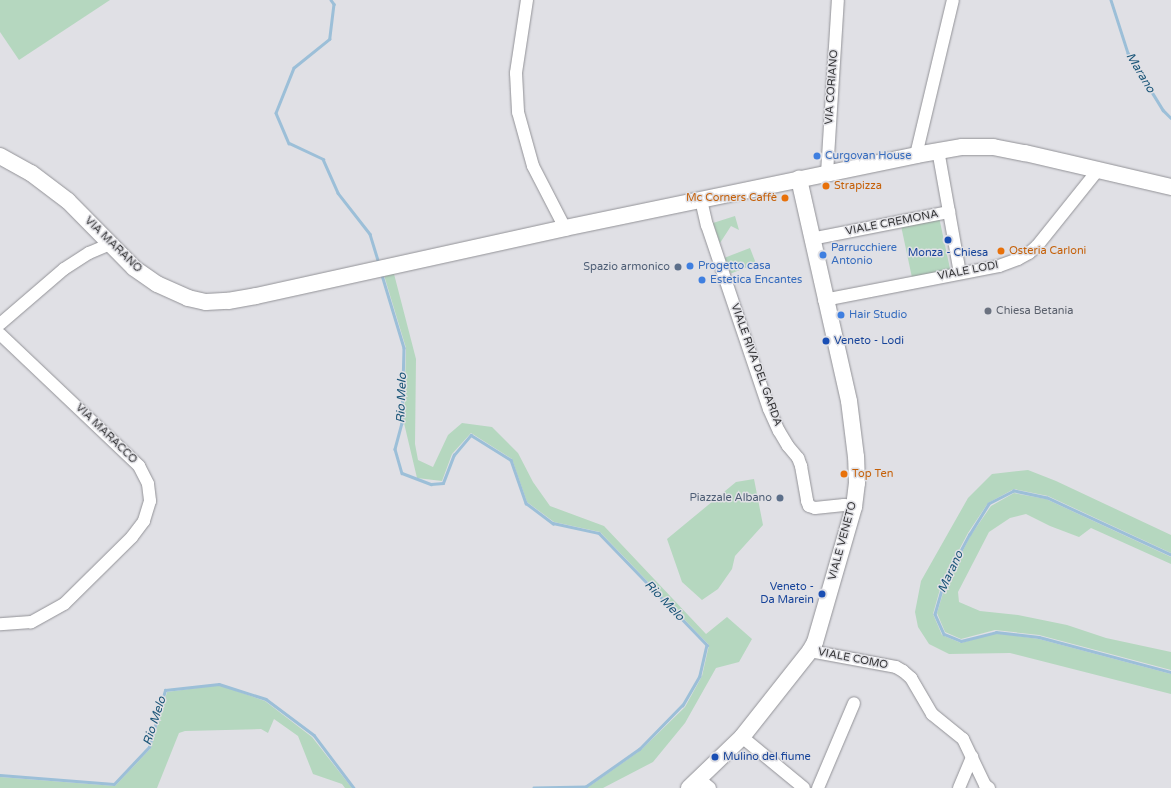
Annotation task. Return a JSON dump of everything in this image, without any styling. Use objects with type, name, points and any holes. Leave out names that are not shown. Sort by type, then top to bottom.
[{"type":"main road","name":"VIA MARANO","points":[[0,156],[31,173],[68,201],[134,268],[157,284],[188,298],[206,302],[228,301],[827,173],[938,150],[962,147],[993,147],[1171,187]]},
{"type":"main road","name":"VIALE VENETO","points":[[700,785],[742,737],[810,651],[815,642],[854,507],[857,483],[856,457],[848,401],[824,300],[799,179]]},
{"type":"street","points":[[527,0],[516,73],[518,112],[533,166],[565,228]]},
{"type":"street","name":"VIA CORIANO","points":[[827,173],[838,0]]},
{"type":"street","points":[[916,155],[953,0]]},
{"type":"street","points":[[938,150],[960,273]]},
{"type":"street","name":"VIALE LODI","points":[[824,300],[999,266],[1029,253],[1097,171]]},
{"type":"street","name":"VIALE RIVA DEL GARDA","points":[[702,200],[707,224],[770,409],[782,436],[798,458],[801,466],[807,502],[809,506],[815,508],[844,505],[854,507]]},
{"type":"street","name":"VIALE CREMONA","points":[[811,239],[949,212]]},
{"type":"street","name":"VIA MARACCO","points":[[0,624],[32,622],[64,604],[132,538],[144,521],[150,501],[148,484],[139,466],[0,332],[64,269],[110,244]]},
{"type":"street","name":"VIALE COMO","points":[[810,651],[896,667],[903,671],[910,678],[932,714],[963,739],[985,785],[989,788]]},
{"type":"street","points":[[818,788],[854,703]]},
{"type":"street","points":[[742,737],[804,788]]},
{"type":"street","points":[[959,788],[972,757]]},
{"type":"green space","points":[[0,0],[110,0],[19,60],[0,32]]},
{"type":"green space","points":[[735,216],[739,230],[731,226],[720,243],[713,223]]},
{"type":"green space","points":[[939,217],[950,270],[912,278],[901,225]]},
{"type":"green space","points":[[750,248],[756,264],[731,274],[725,258]]},
{"type":"green space","points":[[393,270],[416,359],[415,444],[418,460],[433,467],[448,435],[462,423],[492,427],[518,453],[533,482],[550,506],[604,526],[706,634],[727,617],[752,639],[739,662],[716,668],[685,723],[653,762],[603,788],[587,788],[641,750],[685,707],[702,676],[709,645],[600,532],[554,522],[527,502],[512,459],[471,433],[452,454],[442,481],[417,478],[404,423],[406,348],[383,272]]},
{"type":"green space","points":[[1028,470],[1056,481],[1171,535],[1171,553],[1048,496],[1014,489],[988,503],[968,533],[942,582],[933,614],[942,635],[961,643],[996,633],[1039,639],[1171,674],[1171,694],[1010,653],[949,654],[929,644],[918,627],[915,612],[921,581],[968,498],[992,474]]},
{"type":"green space","points":[[754,479],[763,525],[735,556],[732,569],[718,589],[702,600],[682,582],[667,539],[736,482]]},
{"type":"green space","points":[[1014,493],[1046,499],[1171,557],[1171,564],[1091,528],[1079,537],[1050,526],[1026,514],[1010,518],[989,532],[958,592],[959,602],[980,611],[1018,615],[1067,625],[1106,638],[1171,652],[1171,670],[1039,635],[995,630],[961,639],[945,632],[937,613],[946,583],[971,535],[991,506]]},
{"type":"green space","points":[[219,685],[265,701],[312,737],[352,788],[345,788],[342,784],[313,774],[298,736],[274,719],[268,733],[261,729],[185,731],[179,733],[157,788],[0,788],[0,777],[115,786],[151,748],[167,692]]},
{"type":"waterway","name":"Rio Melo","points":[[331,0],[334,4],[330,39],[294,68],[276,113],[289,143],[323,159],[338,193],[370,234],[379,264]]},
{"type":"waterway","name":"Marano","points":[[1111,0],[1128,53],[1163,110],[1171,118]]},
{"type":"waterway","name":"Rio Melo","points":[[382,275],[404,348],[402,423],[395,449],[402,473],[431,484],[443,483],[454,455],[471,435],[511,460],[526,503],[553,523],[599,533],[707,645],[700,676],[683,705],[640,749],[586,787],[534,788]]},
{"type":"waterway","name":"Marano","points":[[1171,555],[1047,498],[1014,491],[989,504],[970,534],[944,583],[935,614],[944,634],[961,641],[996,632],[1039,637],[1171,672]]},
{"type":"waterway","name":"Rio Melo","points":[[0,775],[114,784],[149,747],[165,690],[219,684],[266,699],[314,735],[354,788]]},
{"type":"place","name":"Curgovan House","points":[[817,156]]},
{"type":"place","name":"Strapizza","points":[[826,186]]},
{"type":"place","name":"Mc Corners Caffè","points":[[785,198]]},
{"type":"place","name":"Monza - Chiesa","points":[[948,240]]},
{"type":"place","name":"Osteria Carloni","points":[[1001,251]]},
{"type":"place","name":"Parrucchiere Antonio","points":[[823,255]]},
{"type":"place","name":"Progetto casa","points":[[690,266]]},
{"type":"place","name":"Spazio armonico","points":[[678,267]]},
{"type":"place","name":"Estetica Encantes","points":[[702,280]]},
{"type":"place","name":"Chiesa Betania","points":[[988,311]]},
{"type":"place","name":"Hair Studio","points":[[841,315]]},
{"type":"place","name":"Veneto - Lodi","points":[[826,341]]},
{"type":"place","name":"Top Ten","points":[[844,474]]},
{"type":"place","name":"Piazzale Albano","points":[[780,498]]},
{"type":"place","name":"Veneto - Da Marein","points":[[822,594]]},
{"type":"place","name":"Mulino del fiume","points":[[715,757]]}]
